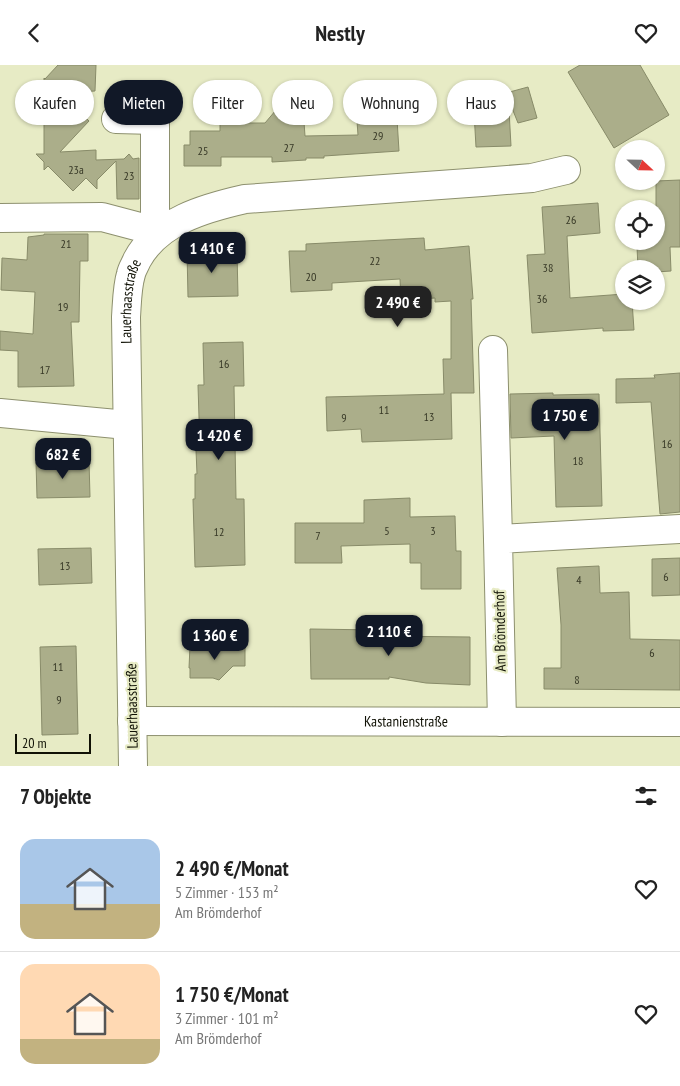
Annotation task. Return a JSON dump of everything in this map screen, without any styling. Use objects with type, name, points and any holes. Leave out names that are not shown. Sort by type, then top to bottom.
[{"type":"street","points":[[0,218],[102,217],[155,233],[155,125]]},
{"type":"street","name":"Lauerhaasstraße","points":[[133,766],[126,317],[131,273],[141,253],[155,233],[217,205],[245,199],[482,183],[532,178],[566,170]]},
{"type":"street","name":"Am Brömderhof","points":[[492,350],[502,722]]},
{"type":"street","points":[[0,413],[127,425]]},
{"type":"street","points":[[498,539],[680,529]]},
{"type":"street","name":"Kastanienstraße","points":[[132,721],[680,722]]},
{"type":"building","points":[[58,65],[96,65],[95,91],[94,80],[45,79]]},
{"type":"building","points":[[580,65],[640,65],[669,115],[627,140],[615,140],[614,148],[568,72]]},
{"type":"building","points":[[528,87],[537,118],[518,123],[514,113],[514,91]]},
{"type":"building","points":[[272,115],[272,125],[304,125],[305,136],[358,135],[357,125],[397,125],[399,151],[272,162],[272,157],[221,157],[221,166],[184,166],[184,145],[190,145],[190,131],[220,131],[220,125],[262,125]]},
{"type":"building","points":[[44,125],[85,125],[60,152],[96,150],[96,160],[124,159],[129,154],[133,159],[139,158],[139,199],[117,199],[116,161],[97,180],[97,189],[86,178],[73,191],[48,166],[44,170],[44,162],[36,154],[44,154]]},
{"type":"building","points":[[475,125],[510,125],[511,146],[476,147]]},
{"type":"building","points":[[680,180],[680,247],[670,247],[671,271],[665,271],[665,260],[638,260],[637,250],[665,250],[665,200],[656,200],[656,190],[665,190],[665,181]]},
{"type":"building","points":[[598,203],[600,233],[567,236],[570,298],[615,295],[615,310],[633,310],[634,330],[603,331],[603,328],[532,333],[527,255],[545,254],[542,207]]},
{"type":"building","points":[[44,234],[88,234],[88,261],[80,261],[79,322],[71,322],[74,386],[18,387],[18,351],[0,350],[0,331],[33,334],[35,292],[1,290],[2,258],[27,260],[28,237]]},
{"type":"building","points":[[424,238],[425,250],[469,246],[473,299],[471,299],[474,393],[451,393],[452,439],[362,442],[361,429],[327,431],[326,397],[444,394],[443,359],[451,359],[451,301],[435,302],[435,298],[401,300],[400,279],[332,283],[332,290],[291,292],[289,251],[306,251],[306,244]]},
{"type":"building","points":[[225,250],[225,252],[237,252],[238,296],[188,297],[187,251]]},
{"type":"building","points":[[243,342],[244,386],[234,386],[236,499],[244,499],[245,565],[195,567],[193,499],[195,499],[195,474],[197,474],[196,450],[200,450],[198,385],[204,385],[203,343]]},
{"type":"building","points":[[680,373],[680,512],[660,514],[651,402],[616,403],[616,379],[655,378],[654,375]]},
{"type":"building","points":[[553,393],[553,395],[599,394],[602,506],[556,507],[554,436],[511,438],[510,394]]},
{"type":"building","points":[[89,461],[90,497],[37,498],[36,462]]},
{"type":"building","points":[[410,498],[410,517],[455,516],[456,551],[461,551],[461,589],[421,589],[421,563],[410,563],[410,544],[341,546],[342,563],[295,563],[295,523],[364,523],[364,500]]},
{"type":"building","points":[[91,548],[92,583],[39,585],[38,549]]},
{"type":"building","points":[[680,558],[680,595],[652,596],[652,559]]},
{"type":"building","points":[[599,566],[600,593],[629,592],[630,639],[680,640],[680,690],[544,689],[544,668],[561,668],[561,625],[557,568]]},
{"type":"building","points":[[310,629],[378,630],[378,636],[470,637],[470,685],[426,683],[389,677],[389,679],[311,679]]},
{"type":"building","points":[[76,646],[78,734],[42,735],[40,647]]},
{"type":"building","points":[[190,646],[245,646],[245,666],[233,666],[219,680],[213,678],[190,678]]}]
